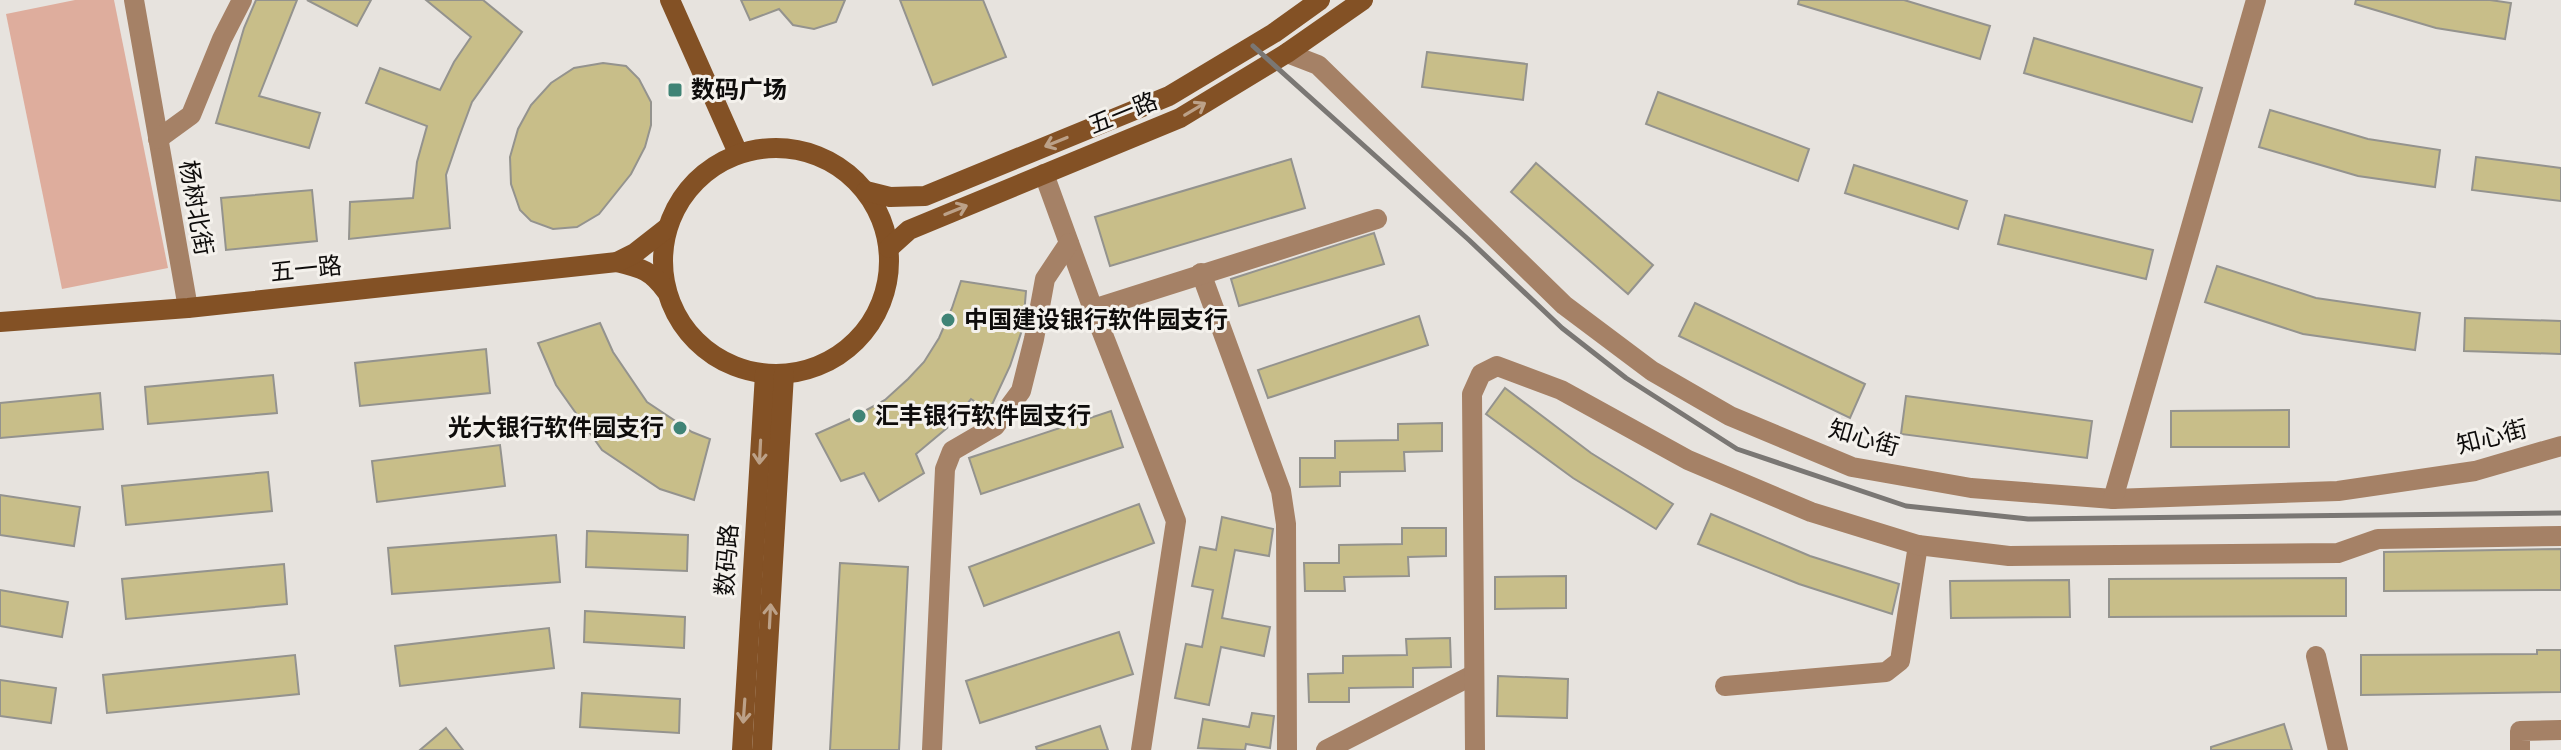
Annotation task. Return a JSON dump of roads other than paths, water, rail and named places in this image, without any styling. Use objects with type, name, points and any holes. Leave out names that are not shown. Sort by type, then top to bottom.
[{"type":"main road","points":[[670,0],[738,153]]},
{"type":"main road","name":"五一路","points":[[866,191],[890,197],[925,196],[1169,96],[1274,33],[1320,0]]},
{"type":"main road","name":"五一路","points":[[889,248],[909,230],[1180,118],[1287,53],[1363,0]]},
{"type":"main road","points":[[617,262],[644,269],[655,276],[683,328],[707,352],[736,368],[774,374],[808,370],[844,353],[871,324],[887,288],[889,248],[882,218],[866,191],[840,167],[808,152],[773,147],[738,153],[712,166],[690,185],[673,209],[661,266],[666,292]]},
{"type":"main road","points":[[617,262],[635,253],[667,228]]},
{"type":"main road","name":"五一路","points":[[0,322],[188,308],[617,262]]},
{"type":"main road","name":"数码路","points":[[742,750],[774,374]]},
{"type":"main road","name":"数码路","points":[[762,750],[774,374]]},
{"type":"street","points":[[134,0],[158,139]]},
{"type":"street","name":"杨树北街","points":[[188,308],[158,139],[191,115],[222,39],[242,0]]},
{"type":"street","points":[[2113,499],[2256,0]]},
{"type":"street","name":"知心街","points":[[1287,53],[1318,65],[1564,305],[1652,371],[1730,416],[1852,467],[1971,488],[2113,499],[2338,491],[2475,471],[2561,446]]},
{"type":"street","points":[[1044,174],[1176,521],[1141,750]]},
{"type":"street","points":[[1093,309],[1377,219]]},
{"type":"street","points":[[932,750],[945,469],[952,451],[995,426],[1021,391],[1045,279],[1069,243]]},
{"type":"street","points":[[1201,273],[1281,491],[1286,524],[1287,750]]},
{"type":"street","points":[[1475,750],[1472,394],[1481,374],[1497,366],[1561,390],[1688,460],[1811,512],[1918,545],[2009,556],[2338,553],[2378,539],[2561,536]]},
{"type":"street","points":[[1725,686],[1886,672],[1900,661],[1918,545]]},
{"type":"street","points":[[2316,656],[2338,750]]},
{"type":"street","points":[[1326,750],[1473,675]]},
{"type":"street","points":[[2520,750],[2520,731],[2561,730]]},
{"type":"railway","points":[[1253,46],[1562,328],[1626,378],[1737,449],[1906,506],[2028,519],[2561,513]]},
{"type":"place","name":"数码广场","points":[[675,90]]},
{"type":"place","name":"中国建设银行软件园支行","points":[[948,320]]},
{"type":"place","name":"汇丰银行软件园支行","points":[[859,416]]},
{"type":"place","name":"光大银行软件园支行","points":[[680,428]]}]
